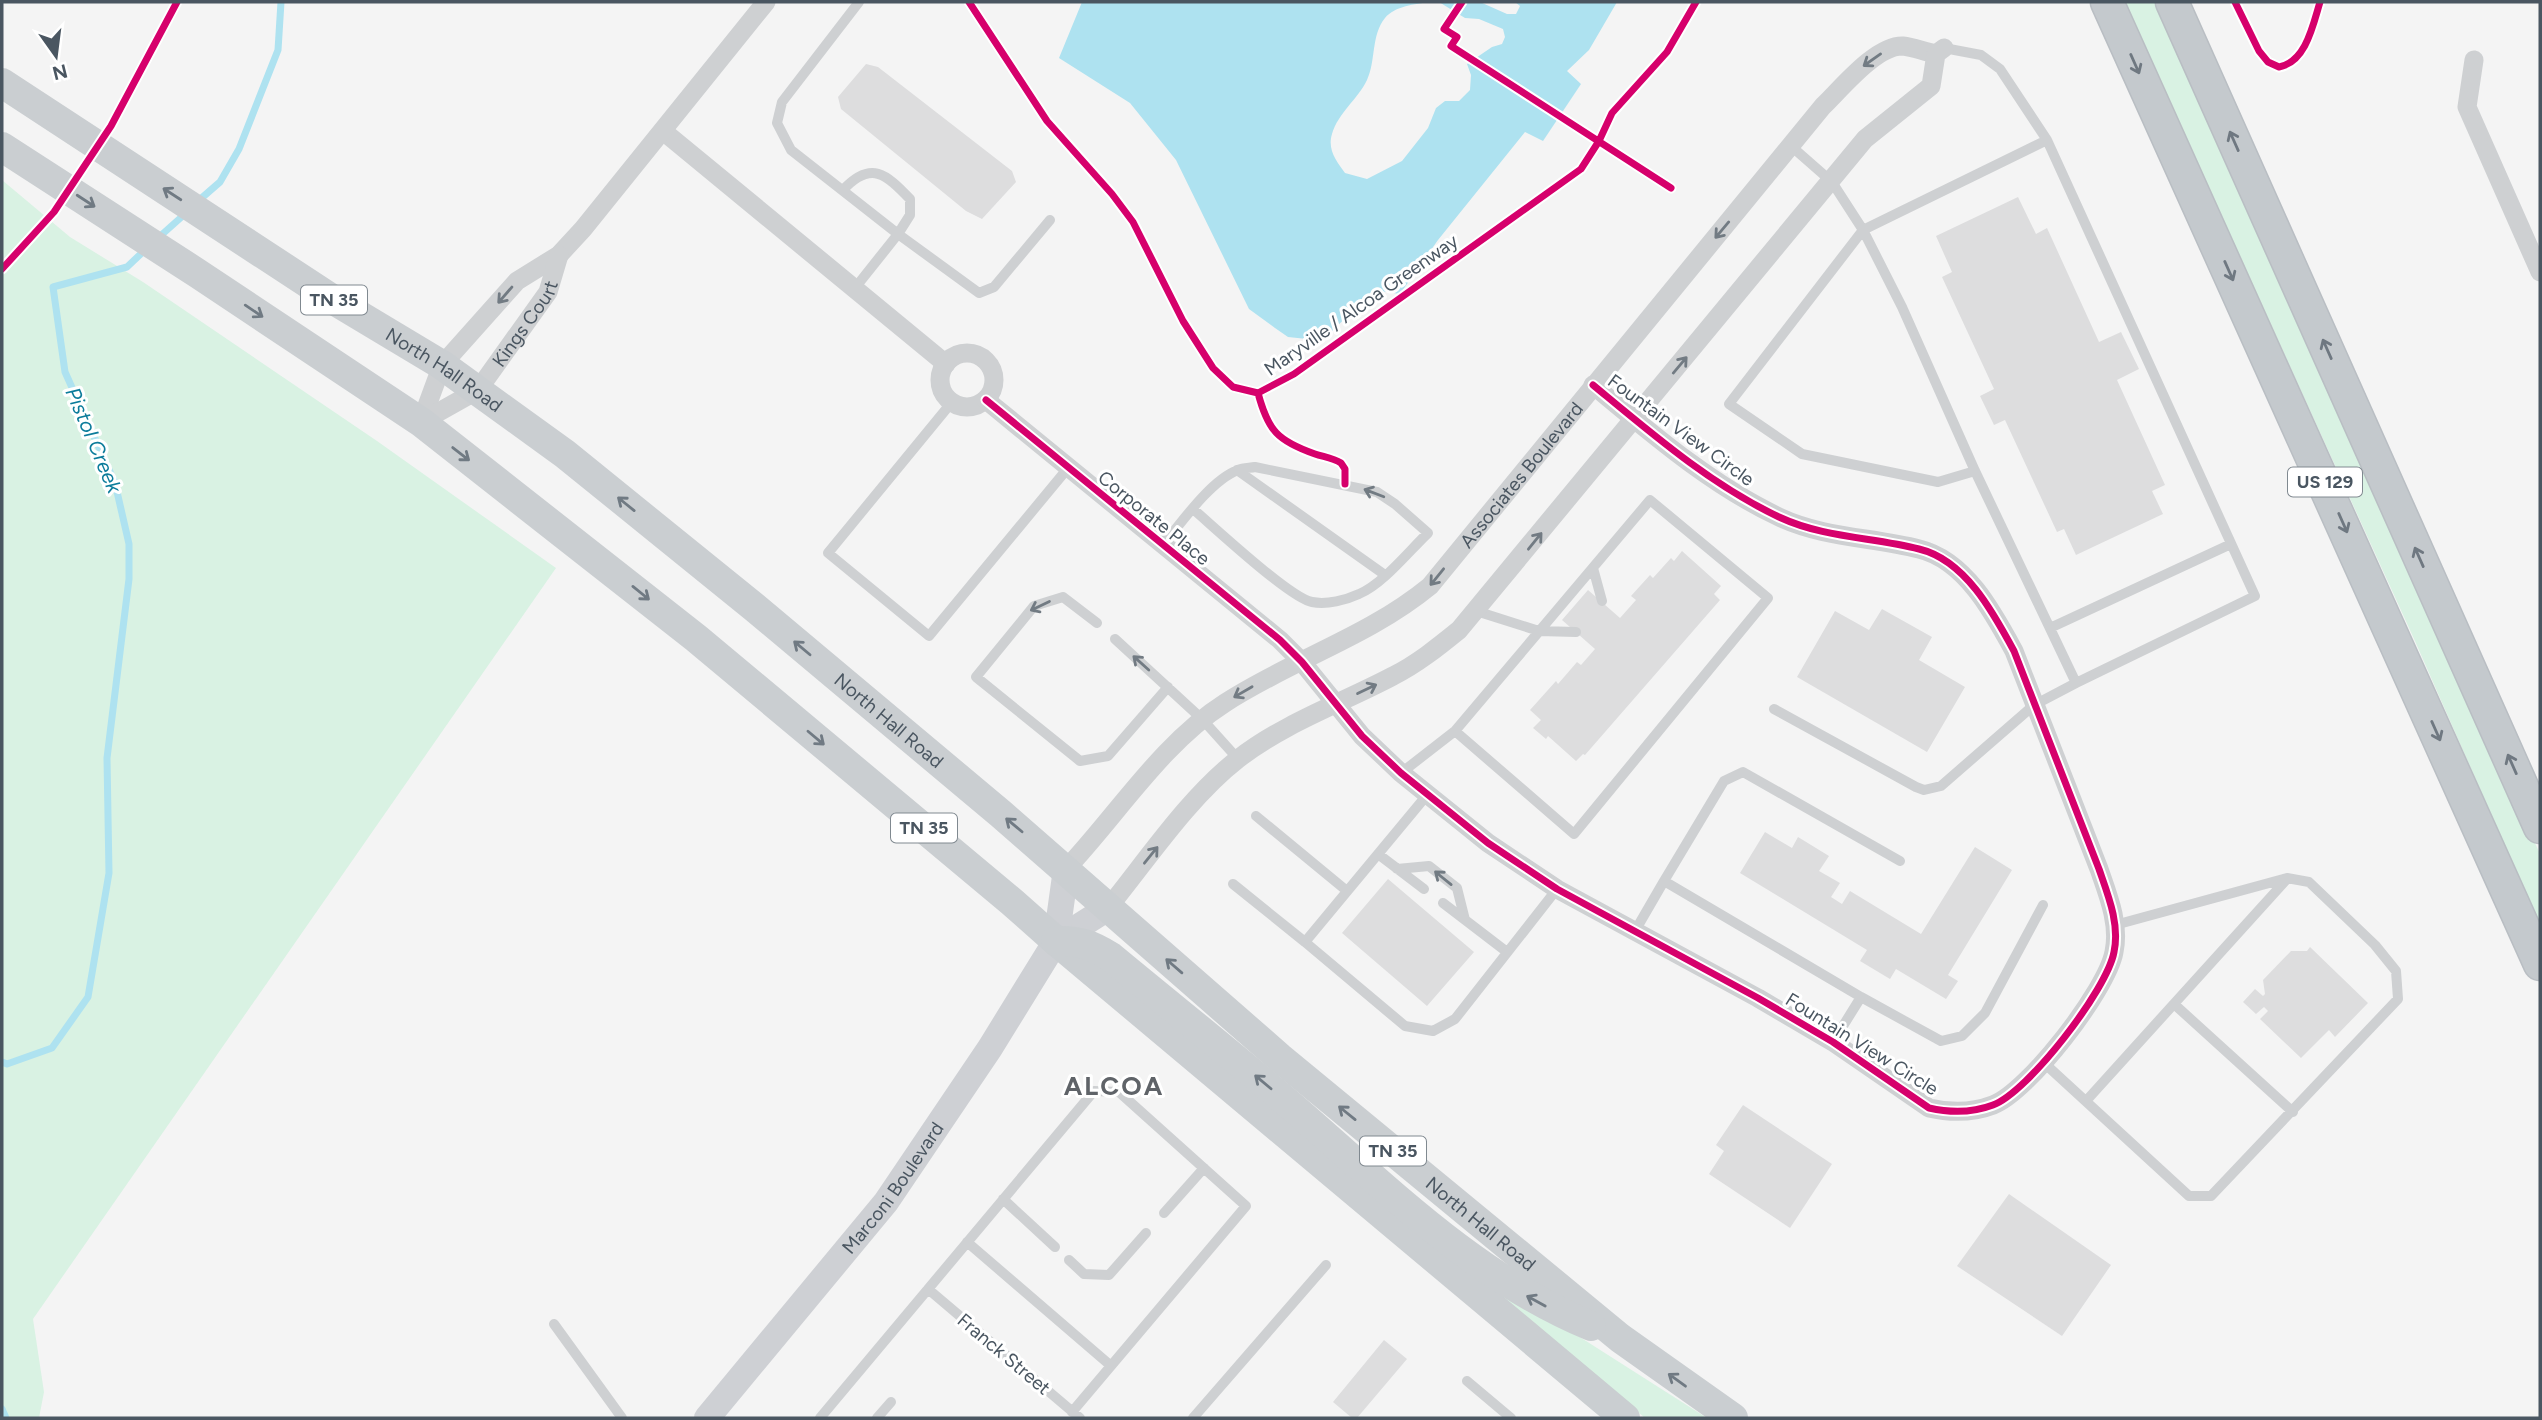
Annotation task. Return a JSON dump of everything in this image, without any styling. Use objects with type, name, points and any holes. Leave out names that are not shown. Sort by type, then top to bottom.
[{"type":"highway","name":"US 129","points":[[2107,2],[2540,964]]},
{"type":"highway","name":"US 129","points":[[2172,2],[2540,827]]},
{"type":"main road","name":"North Hall Road","points":[[2,83],[332,299],[442,365],[565,454],[743,598],[1066,869],[1280,1058],[1620,1338],[1733,1418]]},
{"type":"main road","name":"TN 35","points":[[2,147],[421,422],[696,638],[1625,1418]]},
{"type":"main road","name":"Marconi Boulevard","points":[[707,1418],[886,1202],[990,1048],[1056,941],[1066,869]]},
{"type":"main road","name":"Marconi Boulevard","points":[[1056,941],[1108,908]]},
{"type":"main road","points":[[1056,941],[1084,942],[1111,957],[1293,1107],[1461,1251],[1521,1293],[1556,1312],[1620,1338]]},
{"type":"street","name":"Kings Court","points":[[421,422],[442,365],[517,281],[559,255],[663,131],[758,5]]},
{"type":"street","name":"Associates Boulevard","points":[[1066,869],[1167,753],[1202,719],[1236,696],[1380,621],[1430,586],[1824,106],[1859,69],[1887,50],[1901,46],[1940,51]]},
{"type":"street","points":[[1108,908],[1198,798],[1238,759],[1273,737],[1396,675],[1459,630],[1865,139],[1931,86],[1940,51]]},
{"type":"street","points":[[2474,60],[2467,107],[2540,272]]},
{"type":"street","points":[[663,131],[946,364]]},
{"type":"street","name":"Kings Court","points":[[421,422],[478,390],[548,292],[559,255]]},
{"type":"street","points":[[968,353],[984,359],[990,366],[995,383],[986,400],[970,407],[952,402],[942,389],[942,372],[946,364],[959,355],[968,353]]},
{"type":"street","name":"Fountain View Circle","points":[[1302,662],[1362,736],[1401,773],[1488,843],[1557,888],[1833,1042],[1929,1108],[1947,1112],[1970,1111],[1993,1105],[2010,1096],[2043,1062],[2089,1006],[2114,953],[2115,925],[2099,869],[2014,651],[1999,624],[1976,590],[1948,563],[1921,549],[1823,533],[1781,517],[1737,494],[1593,385]]},
{"type":"street","name":"Corporate Place","points":[[986,400],[1280,640],[1302,662]]},
{"type":"lane","points":[[859,2],[782,102],[778,123],[791,150],[979,293],[994,287],[1050,220]]},
{"type":"lane","points":[[1774,709],[1924,790],[1941,786],[2034,705],[2255,596],[2047,140],[2000,69],[1981,55],[1940,51]]},
{"type":"lane","points":[[1975,471],[1938,482],[1802,454],[1730,404],[1863,230],[2047,140]]},
{"type":"lane","points":[[1791,146],[1832,182],[1863,230],[1902,307],[1975,471],[2076,683]]},
{"type":"lane","points":[[843,190],[856,177],[873,172],[893,181],[910,199],[910,215],[855,288]]},
{"type":"lane","points":[[952,402],[828,553],[929,636],[1068,468]]},
{"type":"lane","points":[[1163,545],[1193,509],[1208,491],[1237,470],[1255,467],[1377,492],[1428,533],[1385,575],[1361,594],[1334,602],[1311,602],[1291,591],[1193,509]]},
{"type":"lane","points":[[1237,470],[1385,575]]},
{"type":"lane","points":[[1401,773],[1455,731],[1650,500],[1768,598],[1574,834],[1455,731]]},
{"type":"lane","points":[[2050,628],[2231,544]]},
{"type":"lane","points":[[1593,568],[1602,601]]},
{"type":"lane","points":[[1097,623],[1063,597],[1034,606],[976,677],[1080,761],[1108,755],[1168,687]]},
{"type":"lane","points":[[1476,611],[1539,631],[1576,632]]},
{"type":"lane","points":[[1115,639],[1202,719],[1238,759]]},
{"type":"lane","points":[[1635,931],[1724,781],[1743,772],[1900,862]]},
{"type":"lane","points":[[1305,942],[1427,795]]},
{"type":"lane","points":[[1256,816],[1347,891]]},
{"type":"lane","points":[[1378,854],[1424,889]]},
{"type":"lane","points":[[1397,869],[1429,866],[1457,888],[1465,920]]},
{"type":"lane","points":[[2086,1101],[2287,878]]},
{"type":"lane","points":[[2043,1062],[2189,1196],[2211,1196],[2398,999],[2396,971],[2375,945],[2309,882],[2287,878],[2115,925]]},
{"type":"lane","points":[[1664,881],[1941,1041],[1962,1036],[1985,1013],[2043,905]]},
{"type":"lane","points":[[1233,884],[1405,1026],[1433,1031],[1455,1019],[1557,888]]},
{"type":"lane","points":[[1443,903],[1507,952]]},
{"type":"lane","points":[[1833,1042],[1861,997]]},
{"type":"lane","points":[[2174,1004],[2293,1112]]},
{"type":"lane","points":[[820,1418],[1094,1091],[1119,1092],[1246,1206],[1110,1365],[1076,1415]]},
{"type":"lane","points":[[1164,1213],[1204,1168]]},
{"type":"lane","points":[[1003,1199],[1055,1247]]},
{"type":"lane","points":[[1069,1260],[1084,1274],[1109,1275],[1146,1233]]},
{"type":"lane","points":[[967,1242],[1110,1365]]},
{"type":"lane","points":[[1193,1418],[1326,1265]]},
{"type":"lane","name":"Franck Street","points":[[928,1289],[1076,1415]]},
{"type":"lane","points":[[554,1324],[622,1418]]},
{"type":"lane","points":[[1467,1381],[1511,1418]]},
{"type":"lane","points":[[877,1418],[891,1402]]},
{"type":"green space","points":[[2124,2],[2155,2],[2540,854],[2540,926],[2415,641]]},
{"type":"green space","points":[[2,180],[70,237],[143,282],[377,441],[556,568],[33,1319],[44,1392],[39,1418],[2,1418]]},
{"type":"green space","points":[[1454,1257],[1707,1418],[1645,1418]]},
{"type":"water","points":[[1082,2],[1430,2],[1400,8],[1385,18],[1378,32],[1367,80],[1339,119],[1332,134],[1332,150],[1345,173],[1367,179],[1402,161],[1428,128],[1436,108],[1445,101],[1459,101],[1470,90],[1471,75],[1467,64],[1492,47],[1502,44],[1505,37],[1503,29],[1479,19],[1465,18],[1439,2],[1480,2],[1507,14],[1516,14],[1520,6],[1515,2],[1617,2],[1589,50],[1567,71],[1581,84],[1543,141],[1525,132],[1438,240],[1400,294],[1374,290],[1328,335],[1307,339],[1288,337],[1249,309],[1176,160],[1130,103],[1059,58]]},
{"type":"building","points":[[866,64],[878,67],[1012,171],[1016,182],[982,219],[966,211],[841,109],[838,97]]},
{"type":"building","points":[[2018,197],[2036,234],[2047,228],[2099,342],[2121,332],[2139,369],[2117,380],[2165,485],[2152,491],[2163,514],[2076,555],[2064,529],[2057,532],[2005,420],[1994,425],[1980,396],[1994,389],[1942,277],[1952,272],[1936,236]]},
{"type":"building","points":[[1682,551],[1721,586],[1714,594],[1720,600],[1585,755],[1576,761],[1548,736],[1546,739],[1533,728],[1541,720],[1530,710],[1556,681],[1558,684],[1577,662],[1581,665],[1595,649],[1562,620],[1588,590],[1620,618],[1636,600],[1631,596],[1650,575],[1653,578],[1671,558],[1674,561]]},
{"type":"building","points":[[1882,609],[1932,637],[1919,660],[1965,687],[1927,752],[1797,677],[1835,611],[1869,630]]},
{"type":"building","points":[[1765,832],[1792,848],[1798,837],[1829,856],[1819,871],[1840,883],[1831,897],[1842,904],[1850,891],[1921,934],[1975,847],[2012,870],[1948,975],[1958,981],[1946,999],[1896,969],[1890,979],[1860,961],[1867,950],[1740,873]]},
{"type":"building","points":[[1388,879],[1474,952],[1427,1006],[1342,933]]},
{"type":"building","points":[[2310,947],[2368,1003],[2335,1037],[2329,1030],[2301,1058],[2260,1019],[2268,1011],[2264,1007],[2256,1014],[2243,1002],[2255,989],[2263,996],[2265,994],[2263,980],[2291,951],[2307,951]]},
{"type":"building","points":[[1743,1105],[1832,1164],[1790,1228],[1709,1174],[1724,1151],[1716,1145]]},
{"type":"building","points":[[2009,1194],[2111,1265],[2062,1336],[1957,1266]]},
{"type":"building","points":[[1384,1340],[1407,1359],[1357,1418],[1352,1418],[1333,1402]]},
{"type":"waterway","name":"Pistol Creek","points":[[197,202],[220,182],[239,149],[278,50],[281,2]]},
{"type":"waterway","name":"Pistol Creek","points":[[158,238],[186,213]]},
{"type":"waterway","name":"Pistol Creek","points":[[2,1062],[7,1064],[52,1048],[88,997],[109,873],[107,758],[129,579],[129,544],[115,483],[65,372],[53,287],[127,267],[147,248]]},
{"type":"waterway","name":"Pistol Creek","points":[[2,1409],[6,1418]]},
{"type":"cycle path","points":[[2,269],[54,212],[111,126],[177,2]]},
{"type":"cycle path","name":"Maryville / Alcoa Greenway","points":[[969,2],[1047,121],[1112,194],[1133,222],[1183,321],[1213,368],[1233,387],[1258,393],[1294,374],[1581,169],[1599,141],[1612,113],[1667,52],[1696,2]]},
{"type":"cycle path","points":[[1462,2],[1444,29],[1457,37],[1451,46],[1671,188]]},
{"type":"cycle path","points":[[2235,2],[2259,51],[2268,62],[2279,67],[2288,64],[2302,50],[2320,2]]},
{"type":"cycle path","points":[[986,400],[1280,640],[1302,662],[1362,736],[1401,773],[1488,843],[1557,889],[1758,998],[1833,1042],[1929,1108],[1961,1111],[1993,1105],[2026,1081],[2082,1014],[2108,969],[2115,941],[2112,910],[2099,869],[2006,636],[1987,604],[1964,576],[1950,564],[1919,549],[1813,529],[1779,517],[1729,490],[1706,474],[1593,385]]},
{"type":"cycle path","points":[[1258,393],[1266,417],[1276,433],[1302,449],[1341,463],[1345,469],[1345,484]]},
{"type":"district","name":"ALCOA","points":[[1114,1086]]}]
